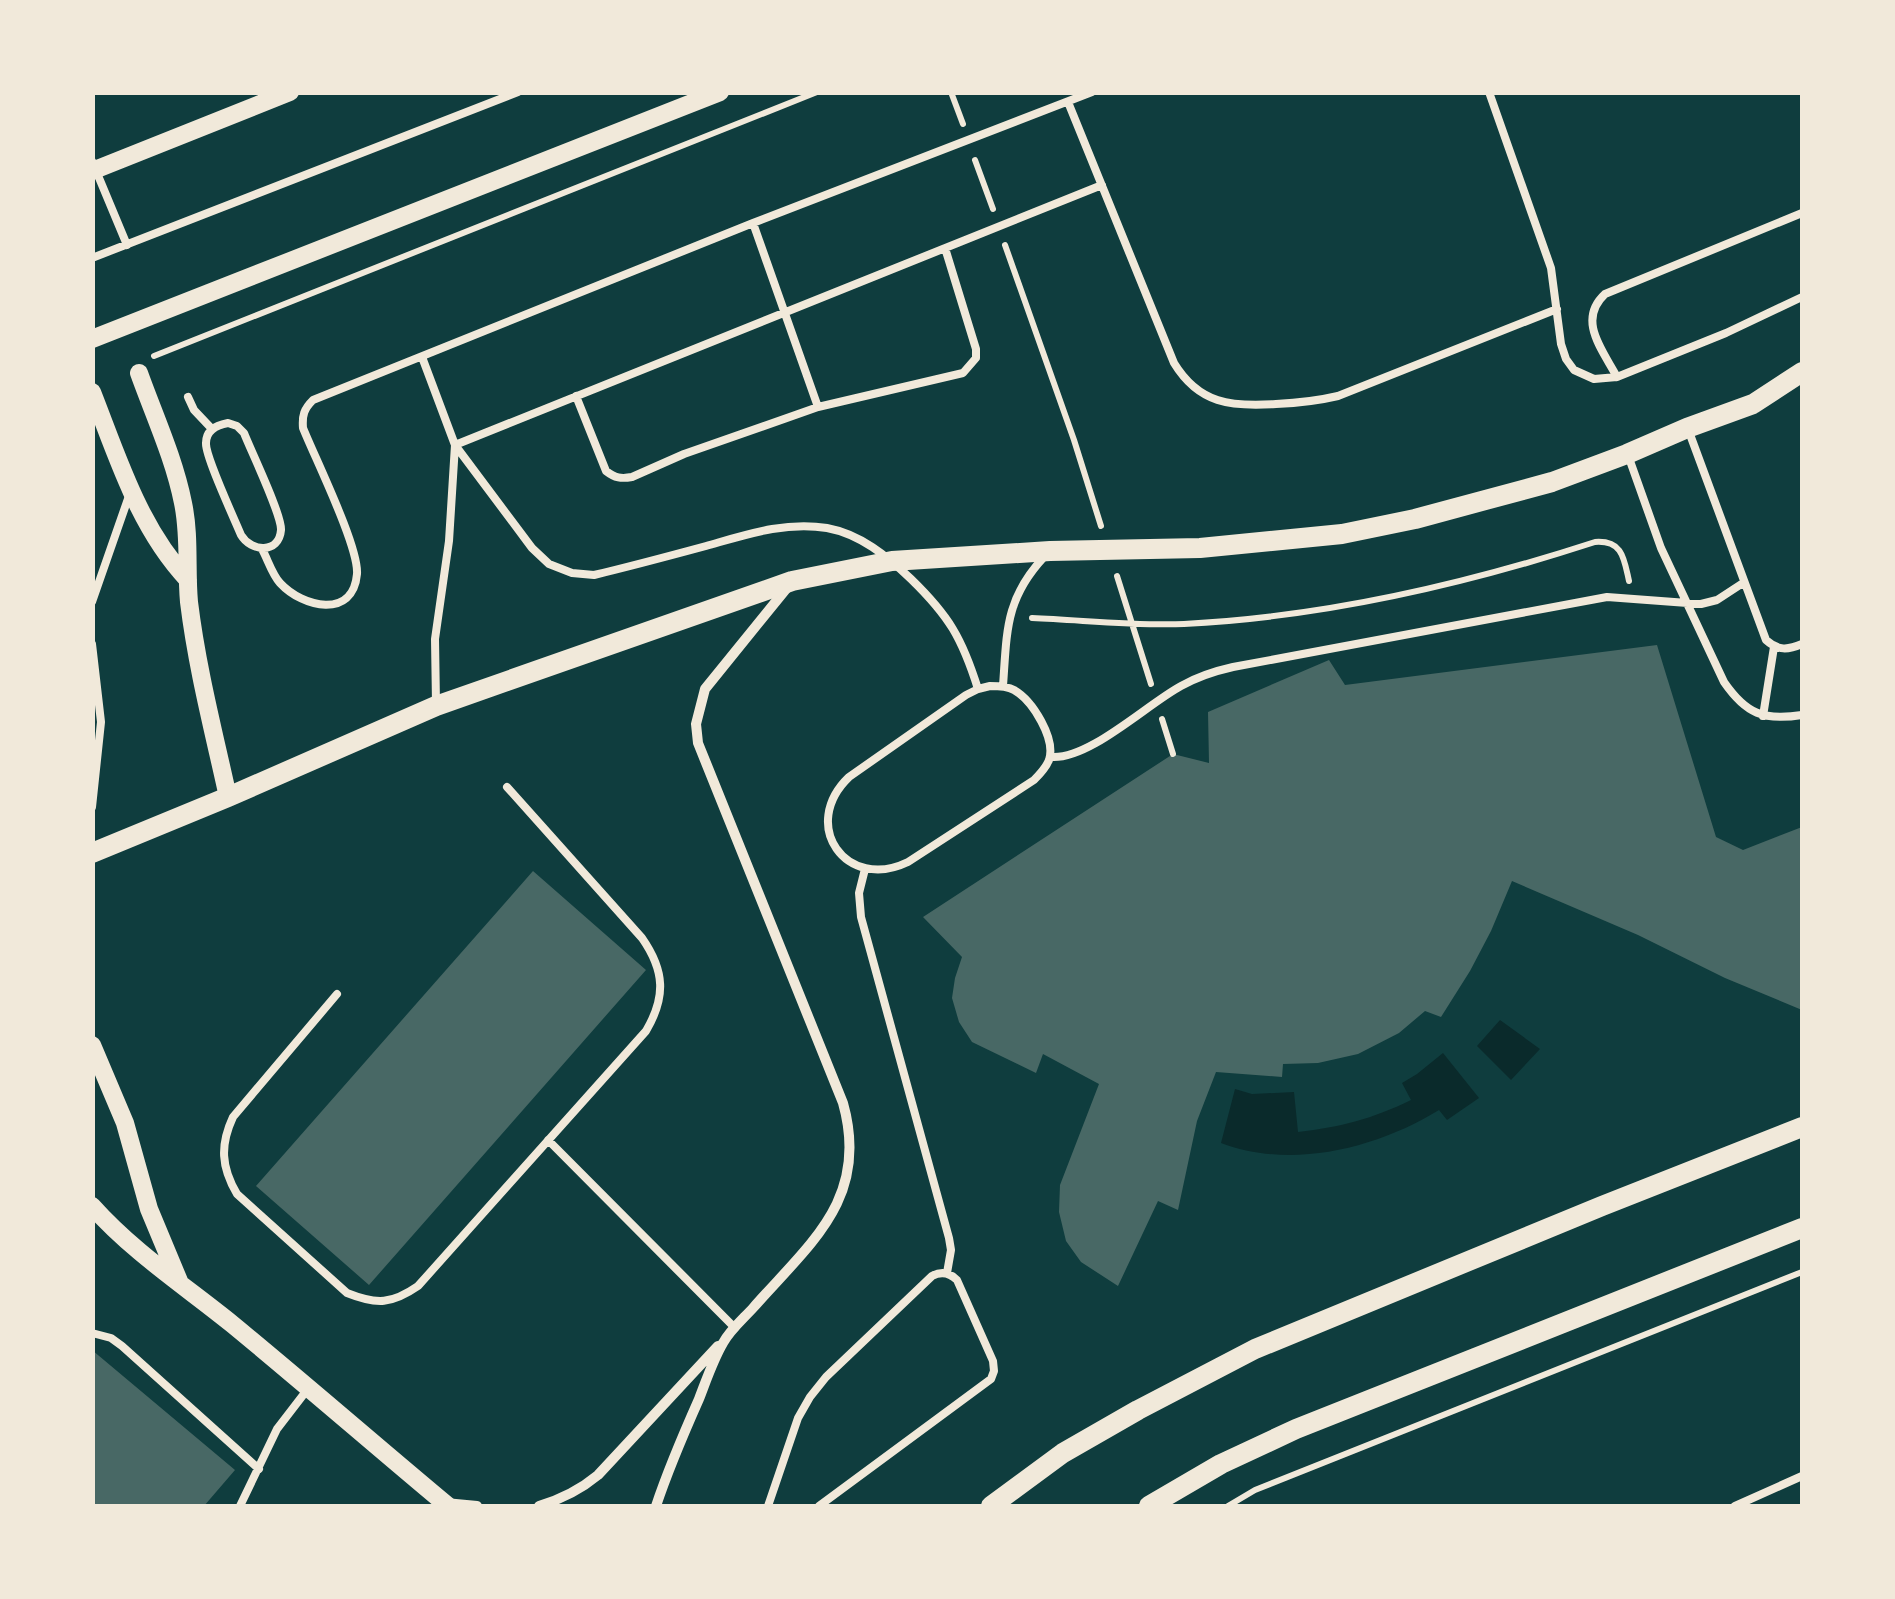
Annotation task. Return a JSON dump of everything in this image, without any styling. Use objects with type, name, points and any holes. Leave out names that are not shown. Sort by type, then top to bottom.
[{"type":"main road","points":[[92,853],[436,706],[792,580],[892,561],[1050,551],[1200,548],[1342,534],[1416,519],[1552,482],[1627,454],[1753,404],[1802,372]]},
{"type":"main road","points":[[991,1506],[1063,1453],[1255,1349],[1802,1126]]},
{"type":"main road","points":[[1149,1506],[1221,1464],[1296,1428],[1802,1228]]},
{"type":"street","points":[[92,171],[290,92]]},
{"type":"street","points":[[92,338],[720,92]]},
{"type":"street","points":[[144,366],[177,478],[188,538],[189,600],[228,797]]},
{"type":"street","points":[[92,392],[131,490],[159,544],[188,580]]},
{"type":"street","points":[[540,1506],[571,1494],[598,1475],[724,1340],[827,1224],[848,1175],[850,1126],[843,1104],[698,743],[696,724],[705,689],[792,580]]},
{"type":"street","points":[[92,1045],[121,1112],[149,1209],[179,1281]]},
{"type":"street","points":[[92,1206],[141,1254],[309,1387],[446,1505],[477,1506]]},
{"type":"street","points":[[656,1506],[724,1340]]},
{"type":"lane","points":[[92,258],[518,92]]},
{"type":"lane","points":[[262,549],[280,583],[312,604],[336,604],[354,587],[357,575],[353,548],[303,428],[302,416],[313,400],[1092,92]]},
{"type":"lane","points":[[1489,92],[1551,268],[1562,344],[1574,370],[1594,379],[1617,377],[1802,297]]},
{"type":"lane","points":[[1068,102],[1180,373],[1198,391],[1235,406],[1304,403],[1338,396],[1557,309]]},
{"type":"lane","points":[[92,161],[126,245]]},
{"type":"lane","points":[[455,444],[1102,186]]},
{"type":"lane","points":[[1617,377],[1590,318],[1605,294],[1802,213]]},
{"type":"lane","points":[[753,223],[818,407]]},
{"type":"lane","points":[[576,396],[606,471],[622,479],[818,407],[954,376],[971,366],[976,349],[945,248]]},
{"type":"lane","points":[[422,357],[455,444],[532,548],[550,564],[572,574],[594,576],[760,531],[795,526],[830,528],[861,540],[892,561],[936,603],[960,640],[978,688]]},
{"type":"lane","points":[[188,396],[194,410],[212,429]]},
{"type":"lane","points":[[228,423],[244,433],[281,526],[277,541],[262,549],[253,548],[241,535],[207,451],[207,436],[212,429],[228,423]]},
{"type":"lane","points":[[1687,428],[1766,640],[1774,648],[1785,650],[1802,644]]},
{"type":"lane","points":[[436,706],[434,638],[449,541],[455,444]]},
{"type":"lane","points":[[1627,454],[1661,548],[1724,682],[1736,699],[1764,716],[1802,715]]},
{"type":"lane","points":[[92,602],[131,490]]},
{"type":"lane","points":[[1003,686],[1009,618],[1017,594],[1027,575],[1050,551]]},
{"type":"lane","points":[[1050,757],[1081,752],[1179,687],[1215,671],[1607,596],[1702,604],[1743,584]]},
{"type":"lane","points":[[92,644],[101,722],[92,808]]},
{"type":"lane","points":[[1764,716],[1774,648]]},
{"type":"lane","points":[[1003,686],[1022,697],[1044,725],[1050,757],[1044,771],[895,868],[864,869],[837,851],[827,820],[837,788],[978,688],[1003,686]]},
{"type":"lane","points":[[338,994],[233,1116],[223,1148],[224,1164],[237,1194],[348,1293],[384,1302],[402,1297],[418,1286],[646,1031],[661,994],[660,974],[642,938],[506,786]]},
{"type":"lane","points":[[864,869],[859,893],[861,918],[949,1238],[947,1273]]},
{"type":"lane","points":[[548,1140],[735,1328]]},
{"type":"lane","points":[[768,1506],[798,1418],[818,1387],[932,1276],[947,1273],[957,1280],[993,1362],[991,1379],[819,1506]]},
{"type":"lane","points":[[92,1333],[122,1346],[259,1468]]},
{"type":"lane","points":[[240,1506],[276,1429],[309,1387]]},
{"type":"lane","points":[[1735,1506],[1756,1502],[1802,1476]]},
{"type":"path","points":[[144,366],[818,92]]},
{"type":"path","points":[[952,92],[964,129]]},
{"type":"path","points":[[971,148],[997,221]]},
{"type":"path","points":[[1003,239],[1103,532]]},
{"type":"path","points":[[1009,618],[1123,625],[1251,620],[1414,592],[1604,541],[1623,556],[1632,597]]},
{"type":"path","points":[[1115,570],[1155,698]]},
{"type":"path","points":[[1161,717],[1173,754]]},
{"type":"path","points":[[1228,1506],[1255,1490],[1802,1272]]},
{"type":"water","points":[[1500,1020],[1540,1049],[1511,1080],[1477,1046]]},
{"type":"water","points":[[1443,1053],[1479,1098],[1447,1120],[1439,1110],[1389,1135],[1333,1151],[1305,1154],[1276,1155],[1221,1143],[1235,1089],[1252,1094],[1294,1092],[1298,1132],[1328,1128],[1411,1100],[1402,1083]]},
{"type":"building","points":[[1657,645],[1716,837],[1743,850],[1802,827],[1802,1010],[1512,881],[1491,931],[1441,1017],[1425,1011],[1399,1033],[1358,1054],[1318,1063],[1283,1064],[1282,1077],[1216,1072],[1197,1121],[1178,1210],[1158,1201],[1118,1286],[1081,1262],[1066,1241],[1059,1212],[1060,1185],[1099,1084],[1043,1054],[1036,1073],[972,1042],[959,1022],[952,998],[962,957],[923,917],[1173,754],[1209,763],[1208,712],[1329,660],[1345,685]]},
{"type":"building","points":[[533,871],[646,970],[369,1285],[256,1186]]},
{"type":"building","points":[[92,1350],[235,1470],[204,1506],[92,1506]]}]
